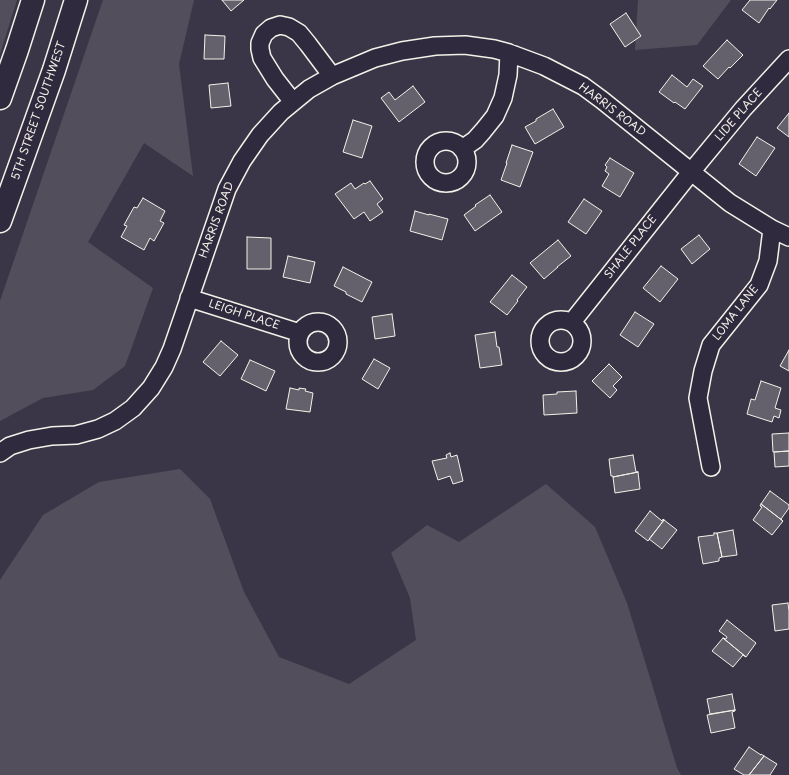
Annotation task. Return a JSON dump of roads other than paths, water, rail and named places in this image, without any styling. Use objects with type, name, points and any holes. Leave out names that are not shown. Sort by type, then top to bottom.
[{"type":"main road","points":[[0,98],[17,50],[32,0]]},
{"type":"main road","name":"5TH STREET SOUTHWEST","points":[[0,221],[46,92],[76,0]]},
{"type":"street","points":[[293,102],[275,79],[262,58],[260,43],[264,34],[271,28],[280,26],[289,27],[299,33],[332,76]]},
{"type":"street","name":"HARRIS ROAD","points":[[0,452],[10,446],[28,440],[52,436],[76,435],[98,429],[115,421],[132,408],[151,388],[164,367],[172,350],[227,189],[242,161],[260,135],[281,112],[309,89],[343,70],[375,58],[402,51],[434,46],[465,45],[494,49],[544,66],[583,86],[730,203],[772,229],[789,237]]},
{"type":"street","points":[[462,149],[475,140],[483,131],[494,116],[503,98],[508,75],[509,53]]},
{"type":"street","name":"LIDE PLACE","points":[[691,172],[743,109],[789,59]]},
{"type":"street","name":"SHALE PLACE","points":[[572,322],[691,172]]},
{"type":"street","name":"LOMA LANE","points":[[711,467],[698,398],[703,371],[712,346],[759,285],[768,261],[772,229]]},
{"type":"street","name":"LEIGH PLACE","points":[[189,298],[300,333]]}]
